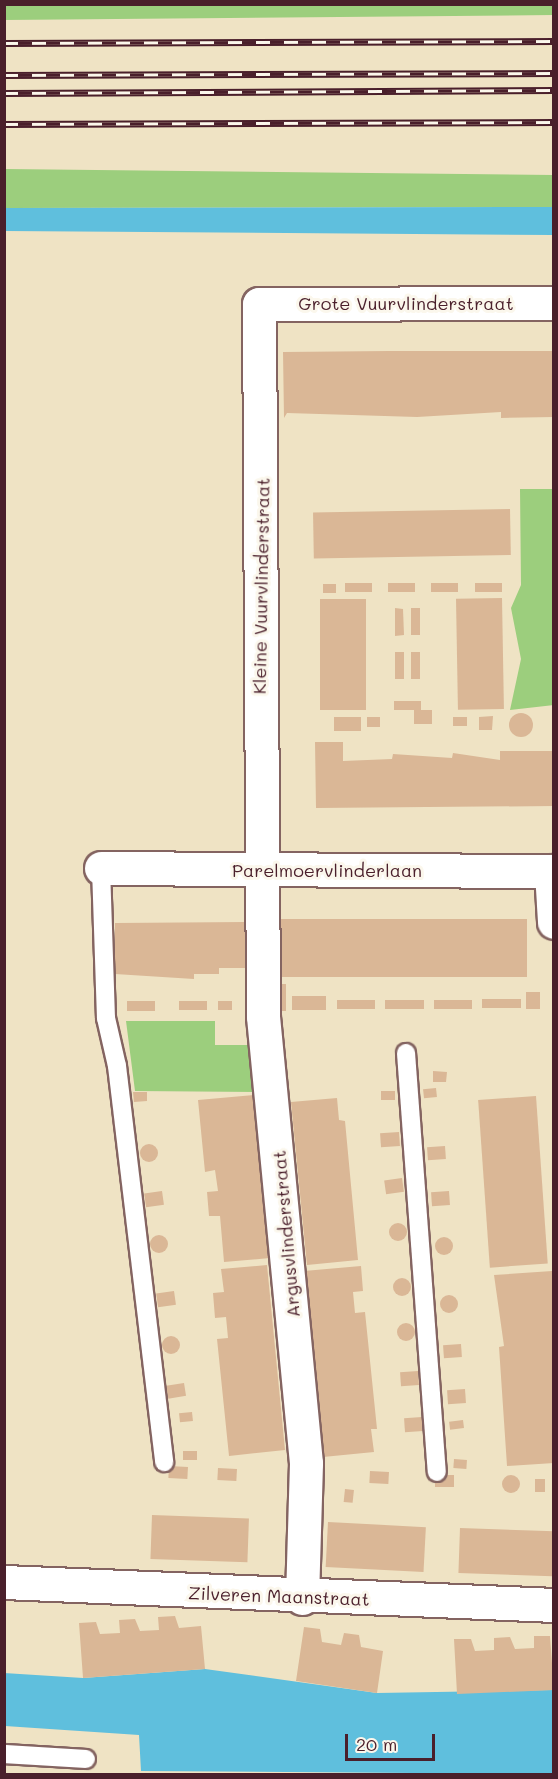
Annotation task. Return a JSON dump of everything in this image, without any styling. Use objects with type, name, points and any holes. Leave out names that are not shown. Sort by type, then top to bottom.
[{"type":"street","name":"Grote Vuurvlinderstraat","points":[[259,304],[554,303]]},
{"type":"street","name":"Kleine Vuurvlinderstraat","points":[[259,304],[264,497],[259,869]]},
{"type":"street","name":"Parelmoervlinderlaan","points":[[101,868],[552,871]]},
{"type":"street","name":"Argusvlinderstraat","points":[[259,869],[263,1016],[305,1469],[302,1598]]},
{"type":"street","points":[[552,871],[554,922]]},
{"type":"street","name":"Zilveren Maanstraat","points":[[4,1582],[302,1598],[554,1605]]},
{"type":"lane","points":[[101,868],[106,1018],[117,1066],[164,1462]]},
{"type":"lane","points":[[406,1053],[437,1472]]},
{"type":"lane","points":[[4,1755],[86,1759]]},
{"type":"green space","points":[[5,4],[553,4],[553,15],[4,20]]},
{"type":"green space","points":[[5,169],[553,175],[553,207],[5,208]]},
{"type":"green space","points":[[520,489],[553,489],[554,705],[510,710],[521,659],[511,608],[521,585]]},
{"type":"green space","points":[[126,1021],[215,1021],[215,1045],[252,1045],[260,1092],[135,1091]]},
{"type":"water","points":[[553,207],[553,235],[4,231],[5,208]]},
{"type":"water","points":[[205,1669],[377,1693],[553,1690],[553,1774],[141,1771],[139,1735],[5,1726],[4,1673],[83,1678]]},
{"type":"building","points":[[554,351],[554,417],[501,418],[501,412],[417,417],[287,413],[284,418],[283,352]]},
{"type":"building","points":[[510,509],[511,555],[314,558],[313,512]]},
{"type":"building","points":[[345,583],[372,583],[372,592],[345,592]]},
{"type":"building","points":[[388,583],[415,583],[415,592],[388,592]]},
{"type":"building","points":[[431,583],[458,583],[458,592],[431,592]]},
{"type":"building","points":[[475,583],[502,583],[502,592],[475,592]]},
{"type":"building","points":[[323,584],[336,584],[336,593],[323,593]]},
{"type":"building","points":[[502,598],[504,709],[458,710],[456,599]]},
{"type":"building","points":[[320,599],[366,599],[366,710],[320,710]]},
{"type":"building","points":[[395,608],[403,609],[404,635],[395,636]]},
{"type":"building","points":[[411,608],[420,608],[420,635],[411,635]]},
{"type":"building","points":[[395,652],[404,652],[404,679],[395,679]]},
{"type":"building","points":[[411,652],[420,652],[420,679],[411,679]]},
{"type":"building","points":[[394,701],[421,701],[421,710],[432,710],[432,724],[414,724],[414,710],[394,710]]},
{"type":"building","points":[[521,713],[530,716],[533,725],[530,734],[521,737],[512,734],[509,725],[512,716]]},
{"type":"building","points":[[493,716],[492,730],[479,730],[479,717]]},
{"type":"building","points":[[334,717],[361,717],[361,731],[334,731]]},
{"type":"building","points":[[367,717],[380,717],[380,727],[367,727]]},
{"type":"building","points":[[453,717],[467,717],[467,726],[453,726]]},
{"type":"building","points":[[315,742],[343,742],[343,761],[392,759],[393,754],[452,758],[453,753],[500,760],[500,751],[554,751],[554,806],[316,808]]},
{"type":"building","points":[[281,919],[527,919],[527,977],[281,977]]},
{"type":"building","points":[[245,922],[245,968],[219,968],[219,974],[194,974],[194,979],[115,974],[115,923]]},
{"type":"building","points":[[277,984],[286,984],[286,1011],[277,1011]]},
{"type":"building","points":[[526,992],[540,992],[540,1009],[526,1009]]},
{"type":"building","points":[[292,996],[326,996],[326,1010],[292,1010]]},
{"type":"building","points":[[482,999],[521,999],[521,1008],[482,1008]]},
{"type":"building","points":[[337,1000],[375,1000],[375,1009],[337,1009]]},
{"type":"building","points":[[385,1000],[424,1000],[424,1009],[385,1009]]},
{"type":"building","points":[[434,1000],[472,1000],[472,1009],[434,1009]]},
{"type":"building","points":[[127,1001],[155,1001],[155,1011],[127,1011]]},
{"type":"building","points":[[179,1001],[207,1001],[207,1010],[179,1010]]},
{"type":"building","points":[[218,1001],[232,1001],[232,1010],[218,1010]]},
{"type":"building","points":[[433,1071],[447,1072],[446,1082],[433,1082]]},
{"type":"building","points":[[436,1088],[437,1097],[424,1098],[423,1089]]},
{"type":"building","points":[[381,1091],[395,1091],[395,1100],[381,1100]]},
{"type":"building","points":[[133,1092],[147,1092],[147,1101],[134,1102]]},
{"type":"building","points":[[254,1095],[270,1258],[224,1262],[220,1216],[209,1216],[207,1192],[218,1191],[215,1170],[205,1172],[198,1100]]},
{"type":"building","points":[[536,1096],[548,1264],[490,1268],[478,1100]]},
{"type":"building","points":[[337,1098],[339,1120],[345,1121],[358,1260],[307,1265],[291,1102]]},
{"type":"building","points":[[399,1132],[400,1146],[381,1147],[380,1133]]},
{"type":"building","points":[[149,1144],[155,1147],[158,1153],[155,1159],[149,1162],[143,1159],[140,1153],[143,1147]]},
{"type":"building","points":[[445,1146],[446,1159],[428,1160],[427,1147]]},
{"type":"building","points":[[402,1178],[404,1192],[386,1194],[384,1181]]},
{"type":"building","points":[[162,1191],[164,1205],[146,1207],[144,1194]]},
{"type":"building","points":[[449,1191],[450,1205],[432,1206],[431,1192]]},
{"type":"building","points":[[398,1223],[404,1226],[407,1232],[404,1238],[398,1241],[392,1238],[389,1232],[392,1226]]},
{"type":"building","points":[[159,1235],[165,1238],[168,1244],[165,1250],[159,1253],[153,1250],[150,1244],[153,1238]]},
{"type":"building","points":[[444,1237],[450,1240],[453,1246],[450,1252],[444,1255],[438,1252],[435,1246],[438,1240]]},
{"type":"building","points":[[267,1265],[285,1450],[229,1456],[217,1339],[228,1338],[226,1317],[215,1318],[213,1293],[224,1292],[221,1269]]},
{"type":"building","points":[[361,1266],[363,1291],[353,1292],[355,1313],[365,1312],[377,1429],[371,1429],[374,1452],[323,1457],[304,1271]]},
{"type":"building","points":[[552,1271],[554,1463],[507,1466],[499,1347],[504,1346],[494,1275]]},
{"type":"building","points":[[402,1278],[408,1281],[411,1287],[408,1293],[402,1296],[396,1293],[393,1287],[396,1281]]},
{"type":"building","points":[[174,1291],[176,1305],[158,1307],[156,1294]]},
{"type":"building","points":[[449,1295],[455,1298],[458,1304],[455,1310],[449,1313],[443,1310],[440,1304],[443,1298]]},
{"type":"building","points":[[406,1323],[412,1326],[415,1332],[412,1338],[406,1341],[400,1338],[397,1332],[400,1326]]},
{"type":"building","points":[[171,1336],[177,1339],[180,1345],[177,1351],[171,1354],[165,1351],[162,1345],[165,1339]]},
{"type":"building","points":[[461,1344],[462,1357],[444,1358],[443,1345]]},
{"type":"building","points":[[418,1371],[419,1385],[401,1386],[400,1372]]},
{"type":"building","points":[[184,1383],[186,1396],[168,1399],[166,1386]]},
{"type":"building","points":[[465,1389],[466,1403],[448,1404],[447,1390]]},
{"type":"building","points":[[192,1412],[193,1421],[180,1422],[179,1413]]},
{"type":"building","points":[[422,1417],[423,1431],[405,1432],[404,1418]]},
{"type":"building","points":[[463,1420],[464,1428],[450,1430],[449,1422]]},
{"type":"building","points":[[183,1451],[197,1451],[197,1460],[183,1460]]},
{"type":"building","points":[[454,1459],[467,1460],[466,1469],[453,1468]]},
{"type":"building","points":[[169,1466],[188,1467],[187,1479],[168,1478]]},
{"type":"building","points":[[218,1468],[237,1469],[236,1481],[217,1480]]},
{"type":"building","points":[[370,1471],[389,1472],[388,1484],[369,1483]]},
{"type":"building","points":[[435,1475],[454,1475],[454,1487],[435,1487]]},
{"type":"building","points":[[511,1475],[517,1478],[520,1484],[517,1490],[511,1493],[505,1490],[502,1484],[505,1478]]},
{"type":"building","points":[[535,1479],[545,1479],[545,1492],[535,1492]]},
{"type":"building","points":[[345,1489],[354,1490],[353,1503],[344,1502]]},
{"type":"building","points":[[152,1515],[249,1518],[247,1562],[150,1559]]},
{"type":"building","points":[[328,1522],[426,1527],[424,1572],[326,1567]]},
{"type":"building","points":[[460,1528],[554,1531],[552,1576],[458,1573]]},
{"type":"building","points":[[175,1616],[179,1628],[201,1626],[205,1669],[83,1678],[79,1623],[96,1622],[100,1634],[120,1633],[119,1620],[135,1619],[140,1631],[159,1630],[158,1617]]},
{"type":"building","points":[[304,1627],[320,1629],[322,1642],[341,1645],[344,1633],[359,1635],[361,1647],[383,1651],[377,1693],[296,1681]]},
{"type":"building","points":[[534,1636],[550,1636],[554,1690],[457,1694],[454,1639],[471,1639],[475,1651],[494,1650],[494,1638],[510,1637],[515,1649],[534,1648]]},
{"type":"railway","points":[[4,43],[554,41]]},
{"type":"railway","points":[[4,75],[554,73]]},
{"type":"railway","points":[[4,93],[554,90]]},
{"type":"railway","points":[[4,124],[554,122]]}]
